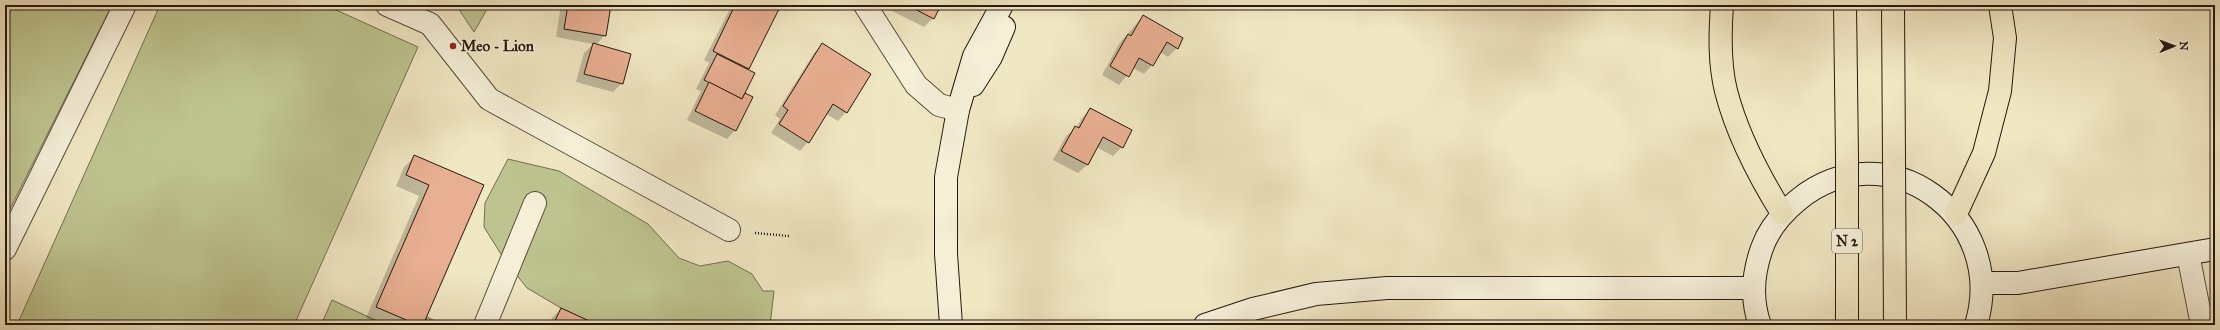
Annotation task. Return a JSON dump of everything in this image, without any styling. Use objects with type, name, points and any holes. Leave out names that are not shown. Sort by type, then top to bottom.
[{"type":"highway","points":[[1722,5],[1720,36],[1726,90],[1740,132],[1765,186],[1782,213]]},
{"type":"highway","name":"N 2","points":[[1846,5],[1847,325]]},
{"type":"highway","points":[[1893,5],[1895,325]]},
{"type":"highway","points":[[1956,214],[1984,153],[2000,92],[2005,38],[2000,5]]},
{"type":"main road","points":[[5,249],[124,5]]},
{"type":"main road","points":[[387,5],[430,24],[489,99],[729,230]]},
{"type":"main road","points":[[865,5],[916,85],[939,105],[958,110]]},
{"type":"main road","points":[[951,325],[946,254],[946,177],[958,110],[974,56],[1002,5]]},
{"type":"main road","points":[[958,110],[991,57],[1014,5]]},
{"type":"main road","points":[[1760,325],[1757,315],[1754,288],[1757,261],[1766,236],[1782,213],[1812,189],[1849,175],[1889,175],[1925,189],[1956,214],[1969,235],[1979,258],[1983,283],[1981,309],[1976,325]]},
{"type":"main road","points":[[485,325],[535,203]]},
{"type":"main road","points":[[1983,283],[2018,283],[2215,250]]},
{"type":"main road","points":[[2188,254],[2202,325]]},
{"type":"main road","points":[[1205,325],[1253,308],[1316,294],[1387,288],[1754,288]]},
{"type":"path","points":[[729,230],[789,236]]},
{"type":"green space","points":[[5,5],[112,5],[5,219]]},
{"type":"green space","points":[[160,5],[325,5],[418,47],[294,325],[17,325]]},
{"type":"green space","points":[[456,5],[487,5],[486,11],[474,32]]},
{"type":"green space","points":[[508,159],[559,171],[648,224],[679,258],[700,266],[728,261],[752,274],[763,291],[774,291],[770,325],[596,325],[561,308],[527,288],[504,259],[484,227],[485,203]]},
{"type":"green space","points":[[332,300],[386,325],[321,325]]},
{"type":"green space","points":[[427,317],[443,325],[425,325]]},
{"type":"building","points":[[568,5],[611,5],[606,36],[564,29]]},
{"type":"building","points":[[735,5],[781,5],[749,69],[713,51]]},
{"type":"building","points":[[907,5],[941,5],[934,19]]},
{"type":"building","points":[[1143,15],[1183,38],[1178,49],[1167,42],[1153,66],[1139,58],[1129,77],[1110,66],[1128,34],[1131,36]]},
{"type":"building","points":[[593,43],[631,54],[623,84],[584,74]]},
{"type":"building","points":[[822,43],[871,74],[847,113],[833,104],[809,143],[779,124],[788,110],[783,106]]},
{"type":"building","points":[[717,54],[755,73],[742,99],[704,80]]},
{"type":"building","points":[[709,82],[742,99],[745,93],[753,97],[736,131],[695,111]]},
{"type":"building","points":[[1090,108],[1132,130],[1123,148],[1103,137],[1088,165],[1061,151],[1075,126],[1079,128]]},
{"type":"building","points":[[414,155],[484,185],[423,325],[418,325],[376,307],[429,185],[406,175]]},
{"type":"building","points":[[561,308],[596,324],[596,325],[553,325]]},
{"type":"place","name":"Meo - Lion","points":[[453,46]]}]
